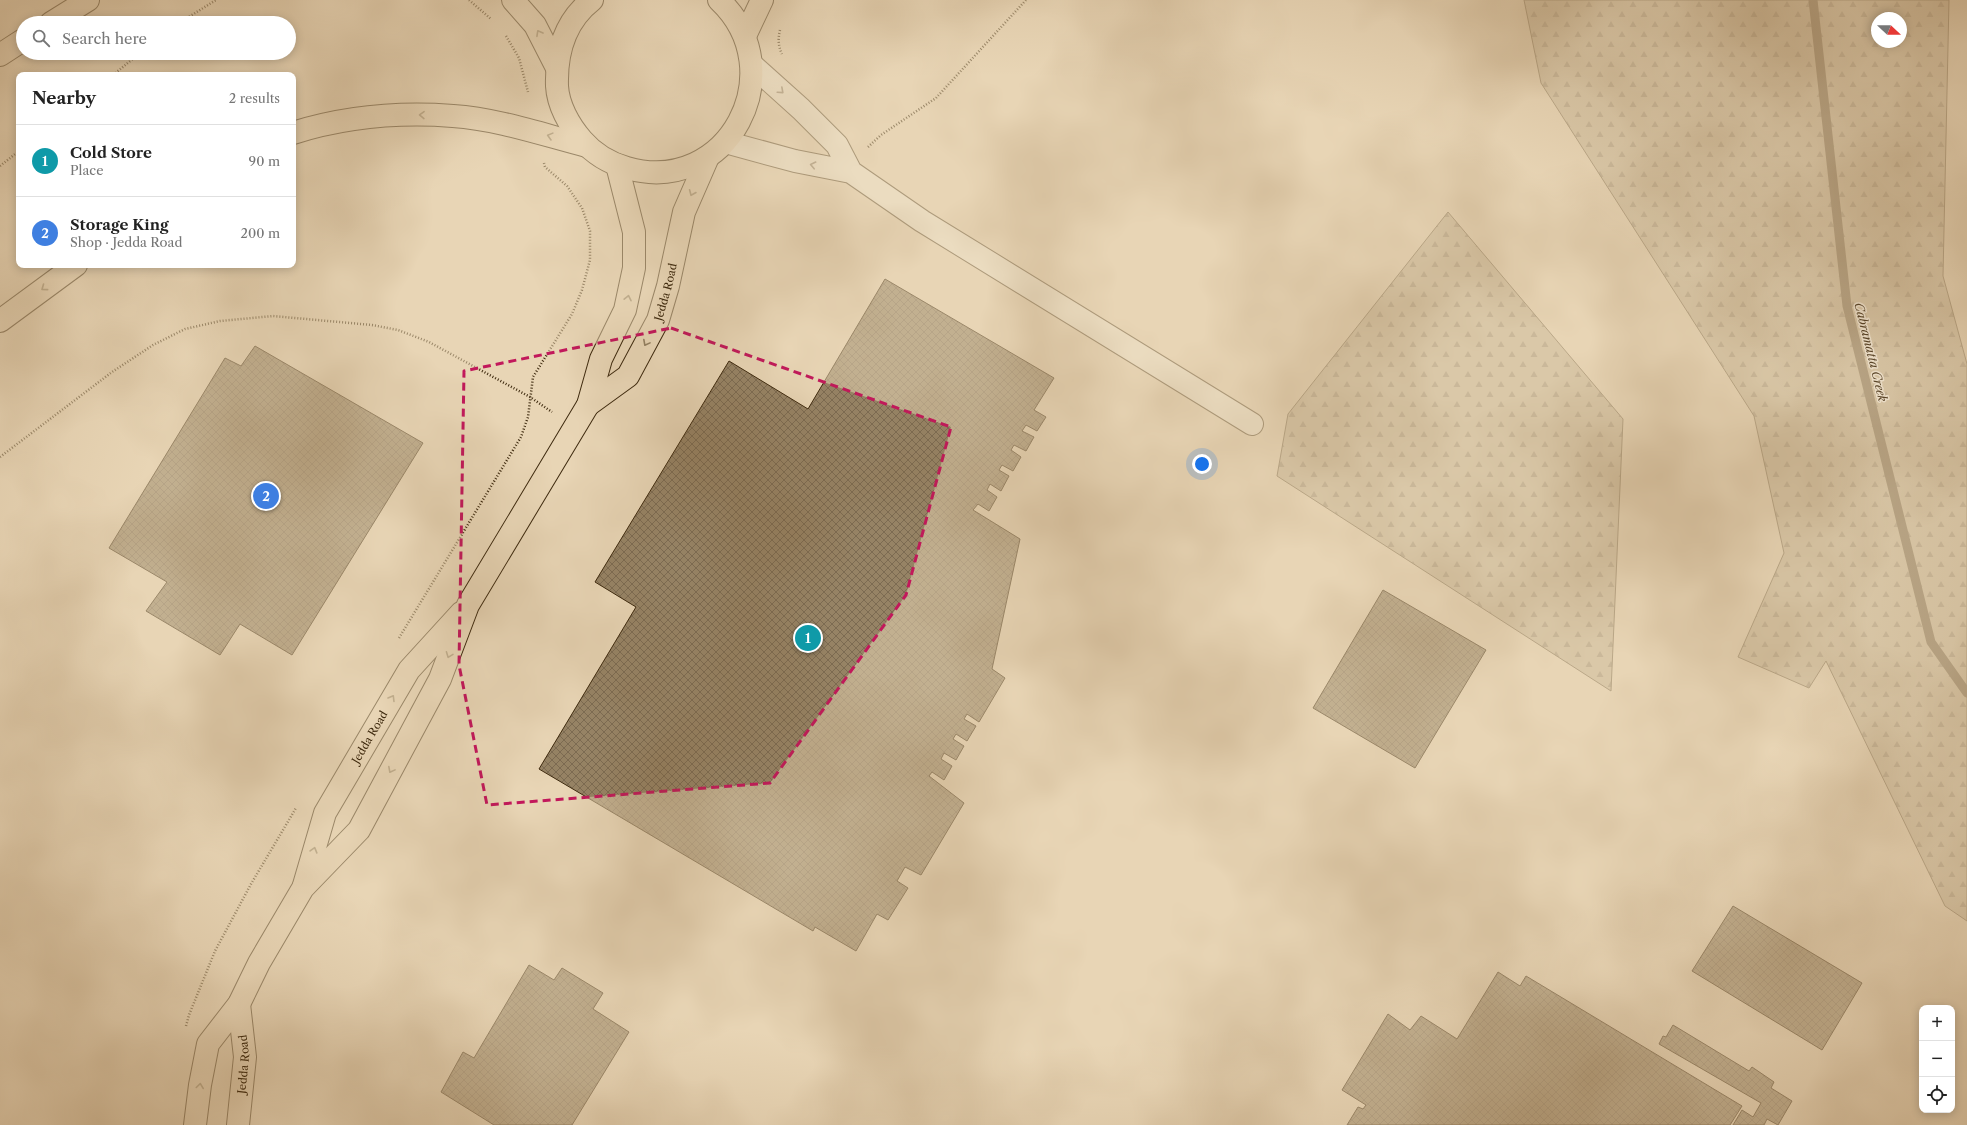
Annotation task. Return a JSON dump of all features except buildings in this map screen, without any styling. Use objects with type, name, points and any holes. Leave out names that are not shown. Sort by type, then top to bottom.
[{"type":"main road","points":[[62,16],[88,0]]},
{"type":"main road","points":[[513,0],[536,25],[557,68]]},
{"type":"main road","points":[[592,0],[582,8],[564,36],[557,68],[557,89],[563,110],[573,130],[587,146],[601,157],[617,165],[640,172],[663,172],[687,168],[708,157],[725,142],[738,126],[747,107],[752,86],[752,65],[745,36],[735,17],[719,0]]},
{"type":"main road","points":[[745,36],[762,0]]},
{"type":"main road","points":[[0,55],[16,45]]},
{"type":"main road","points":[[296,132],[359,119],[407,115],[454,116],[494,122],[587,146]]},
{"type":"main road","name":"Jedda Road","points":[[588,405],[628,376],[658,320],[668,286],[684,212],[708,157]]},
{"type":"main road","name":"Jedda Road","points":[[195,1125],[200,1085],[208,1044],[239,1004],[259,963],[303,888],[359,830],[440,679],[468,605],[588,405],[601,359],[625,310],[634,268],[634,232],[617,165]]},
{"type":"main road","points":[[0,321],[72,268]]},
{"type":"main road","name":"Jedda Road","points":[[303,888],[325,813],[409,670],[468,605]]},
{"type":"main road","name":"Jedda Road","points":[[238,1125],[245,1057],[239,1004]]},
{"type":"lane","points":[[752,65],[801,108],[837,145],[851,172]]},
{"type":"lane","points":[[725,142],[796,161],[851,172],[922,221],[1252,424]]},
{"type":"path","points":[[190,16],[216,0]]},
{"type":"path","points":[[469,0],[493,21]]},
{"type":"path","points":[[870,144],[936,98],[1026,0]]},
{"type":"path","points":[[505,35],[518,58],[529,94]]},
{"type":"path","points":[[117,72],[131,60]]},
{"type":"path","points":[[0,166],[16,153]]},
{"type":"path","points":[[0,457],[112,372],[153,345],[185,329],[220,321],[273,316],[372,324],[398,330],[429,342],[530,397],[533,377],[572,314],[582,290],[590,260],[590,231],[582,208],[567,186],[545,167],[542,156]]},
{"type":"highlighted area","points":[[671,328],[951,427],[906,595],[770,783],[487,805],[459,665],[464,371]]},
{"type":"green space","points":[[1524,0],[1949,0],[1943,276],[1967,364],[1967,921],[1945,906],[1826,661],[1809,688],[1738,657],[1784,553],[1754,416],[1541,83]]},
{"type":"green space","points":[[1448,212],[1623,419],[1611,691],[1277,476],[1288,414]]},
{"type":"waterway","name":"Cabramatta Creek","points":[[1813,0],[1847,306],[1931,642],[1967,693]]},
{"type":"place","name":"Storage King","points":[[266,496]]},
{"type":"place","name":"Cold Store","points":[[808,638]]}]
